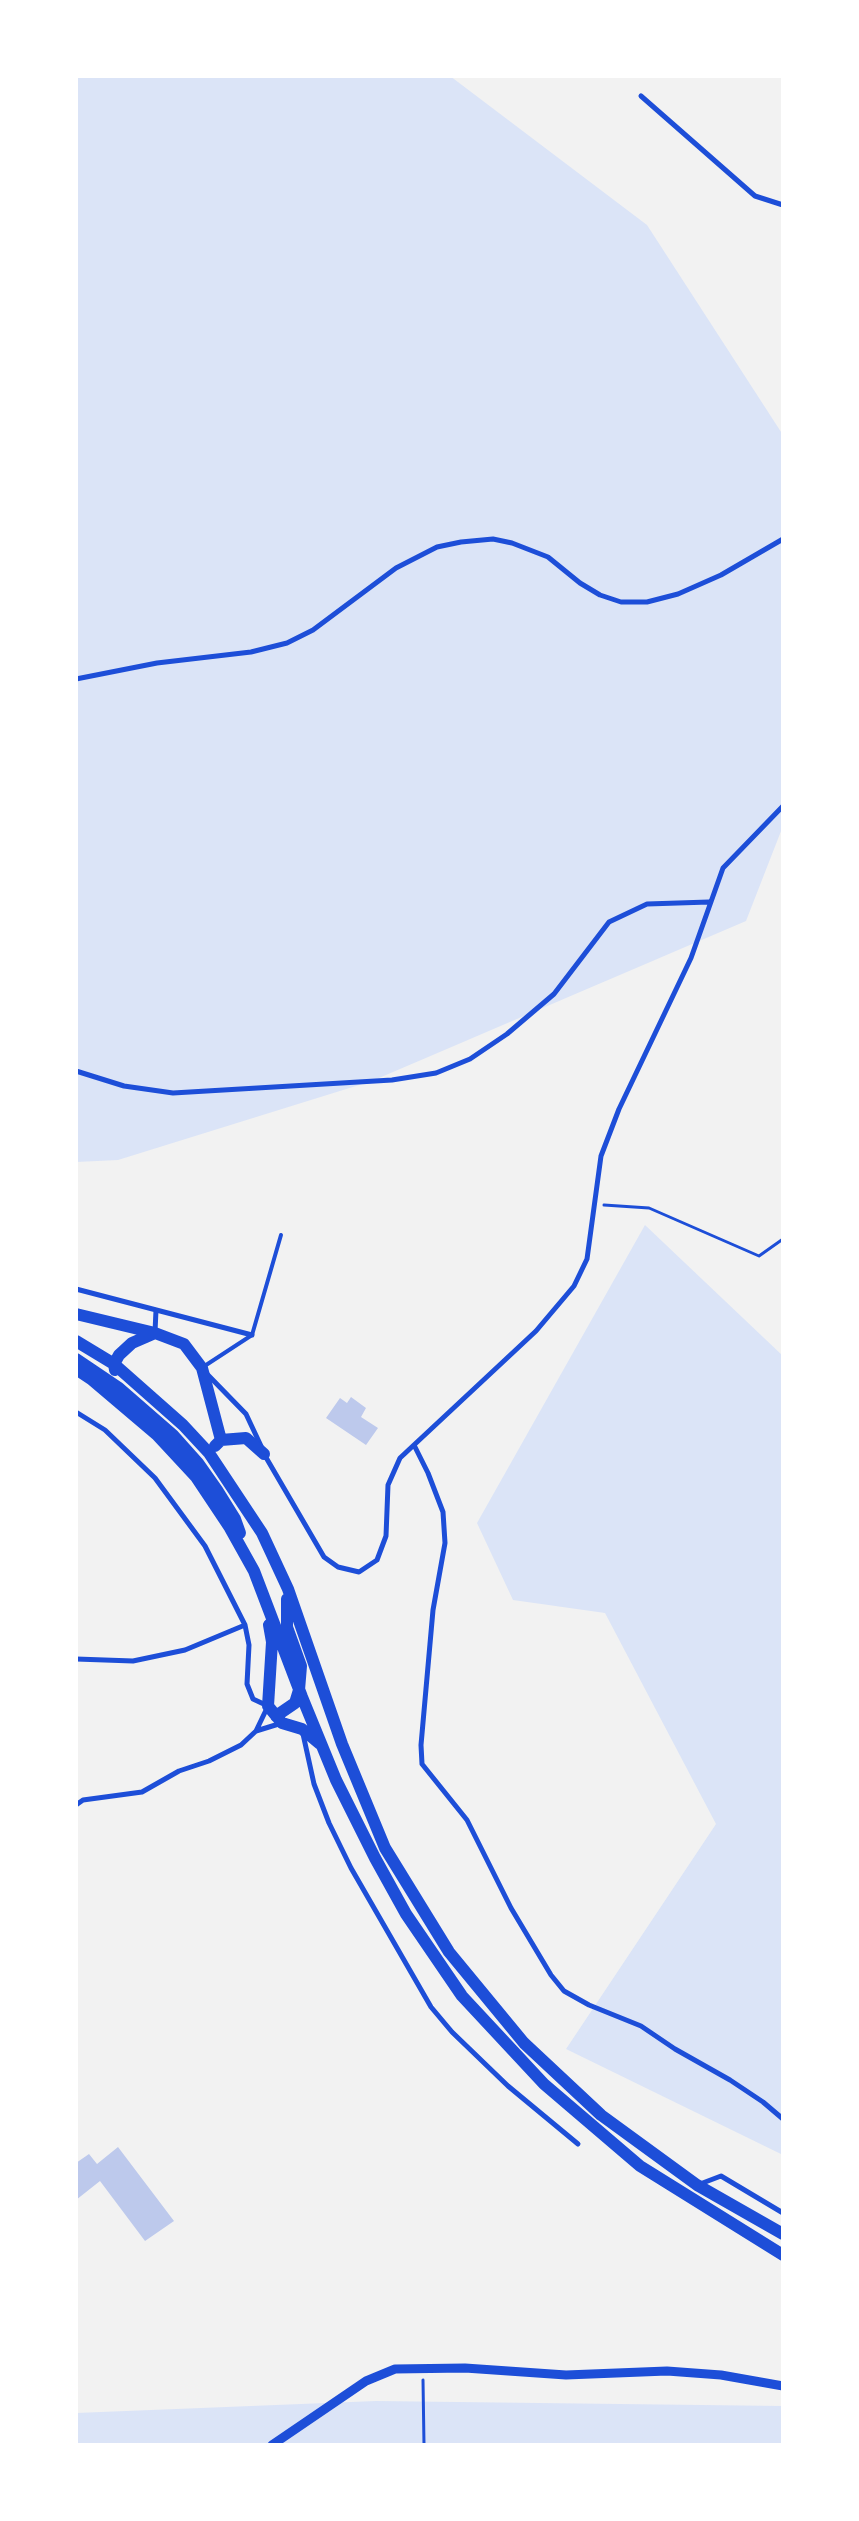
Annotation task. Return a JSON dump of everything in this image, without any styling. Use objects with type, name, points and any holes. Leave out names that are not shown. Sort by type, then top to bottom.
[{"type":"main road","points":[[76,1314],[155,1333],[184,1344],[202,1368],[220,1440]]},
{"type":"main road","points":[[119,1388],[114,1364],[119,1355],[132,1343],[155,1333]]},
{"type":"main road","points":[[76,1342],[114,1364],[183,1425],[209,1453],[262,1534],[288,1589],[342,1744],[385,1848],[449,1952],[524,2043],[594,2109],[697,2185],[783,2234]]},
{"type":"main road","points":[[76,1359],[119,1388],[173,1435],[198,1463],[235,1519],[322,1746],[375,1858],[406,1914],[462,1996],[544,2084],[640,2166],[783,2255]]},
{"type":"main road","points":[[76,1369],[91,1378],[157,1435],[196,1477],[230,1528],[254,1571]]},
{"type":"main road","points":[[198,1463],[220,1440],[246,1438],[264,1454]]},
{"type":"main road","points":[[275,1715],[295,1703],[299,1690],[301,1666],[287,1627],[288,1589]]},
{"type":"main road","points":[[263,1596],[272,1642],[275,1715]]},
{"type":"main road","points":[[275,1715],[302,1729],[322,1746]]},
{"type":"street","points":[[641,96],[755,196],[783,205]]},
{"type":"street","points":[[76,679],[158,663],[251,652],[287,643],[313,630],[396,568],[437,547],[461,542],[493,539],[512,543],[548,557],[580,583],[600,595],[621,602],[647,602],[678,594],[721,575],[783,539]]},
{"type":"street","points":[[202,1368],[246,1414],[264,1454],[324,1557],[338,1567],[359,1572],[377,1560],[386,1536],[388,1485],[400,1458],[536,1331],[574,1286],[587,1259],[604,1148],[619,1109],[691,958],[703,927],[709,902],[723,868],[783,806]]},
{"type":"street","points":[[76,1071],[124,1086],[173,1092],[392,1080],[436,1073],[470,1059],[506,1034],[554,994],[609,922],[647,904],[709,902]]},
{"type":"street","points":[[76,1290],[252,1335]]},
{"type":"street","points":[[155,1333],[156,1310]]},
{"type":"street","points":[[76,1412],[105,1430],[155,1478],[205,1546],[245,1625],[248,1645],[247,1684],[253,1699],[275,1715]]},
{"type":"street","points":[[414,1445],[428,1473],[443,1512],[445,1543],[432,1610],[421,1745],[422,1764],[467,1820],[511,1908],[551,1974],[564,1991],[589,2005],[641,2026],[675,2050],[730,2080],[763,2102],[783,2119]]},
{"type":"street","points":[[76,1659],[133,1661],[184,1650],[245,1625]]},
{"type":"street","points":[[76,1805],[83,1800],[142,1792],[178,1771],[209,1761],[241,1745],[275,1715]]},
{"type":"street","points":[[256,1731],[275,1715]]},
{"type":"street","points":[[302,1729],[314,1784],[329,1823],[351,1868],[432,2007],[452,2032],[508,2086],[578,2144]]},
{"type":"street","points":[[697,2185],[722,2176],[783,2213]]},
{"type":"street","points":[[272,2445],[366,2381],[395,2369],[465,2368],[566,2375],[667,2371],[721,2375],[783,2386]]},
{"type":"lane","points":[[202,1368],[252,1335],[281,1234]]},
{"type":"path","points":[[594,1204],[649,1208],[759,1256],[783,1239]]},
{"type":"path","points":[[422,2368],[424,2445]]},
{"type":"shaded area","points":[[76,76],[450,76],[647,225],[783,435],[783,826],[746,921],[372,1081],[118,1160],[76,1162]]},
{"type":"shaded area","points":[[645,1225],[783,1356],[783,2155],[566,2049],[716,1824],[605,1613],[513,1600],[477,1523]]},
{"type":"shaded area","points":[[376,2401],[783,2406],[783,2445],[76,2445],[76,2413]]},
{"type":"building","points":[[351,1397],[366,1408],[361,1417],[378,1428],[366,1445],[326,1418],[340,1398],[347,1403]]},
{"type":"building","points":[[118,2147],[174,2221],[145,2241],[100,2181],[76,2200],[76,2163],[89,2154],[97,2164]]}]
